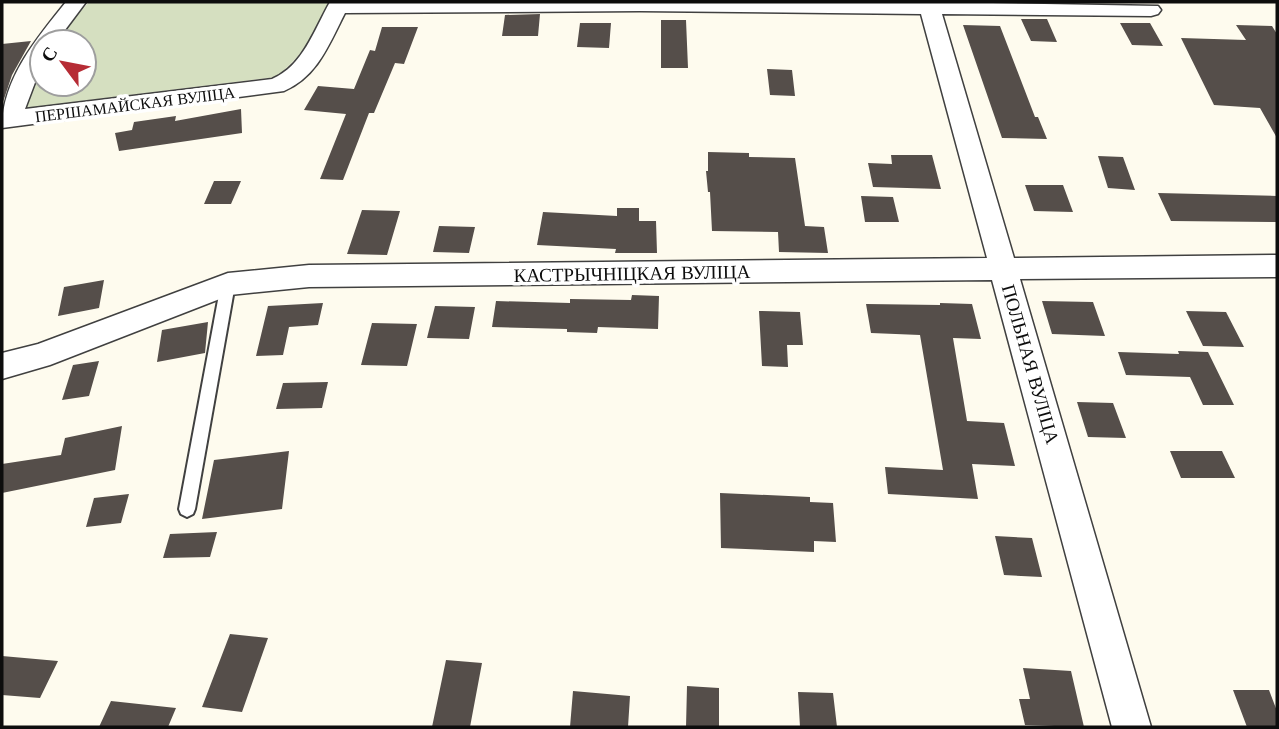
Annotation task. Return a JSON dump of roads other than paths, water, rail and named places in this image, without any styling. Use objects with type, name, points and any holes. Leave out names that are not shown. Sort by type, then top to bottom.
[{"type":"street","points":[[56,28],[76,2]]},
{"type":"street","name":"ПЕРШАМАЙСКАЯ ВУЛІЦА","points":[[6,119],[276,86],[292,79],[308,63],[339,5],[929,5],[1151,10]]},
{"type":"street","name":"ПОЛЬНАЯ ВУЛІЦА","points":[[929,5],[1132,727]]},
{"type":"street","points":[[6,119],[28,71]]},
{"type":"street","name":"КАСТРЫЧНІЦКАЯ ВУЛІЦА","points":[[2,366],[40,355],[228,284],[309,276],[1277,266]]},
{"type":"lane","points":[[187,509],[228,284]]}]
